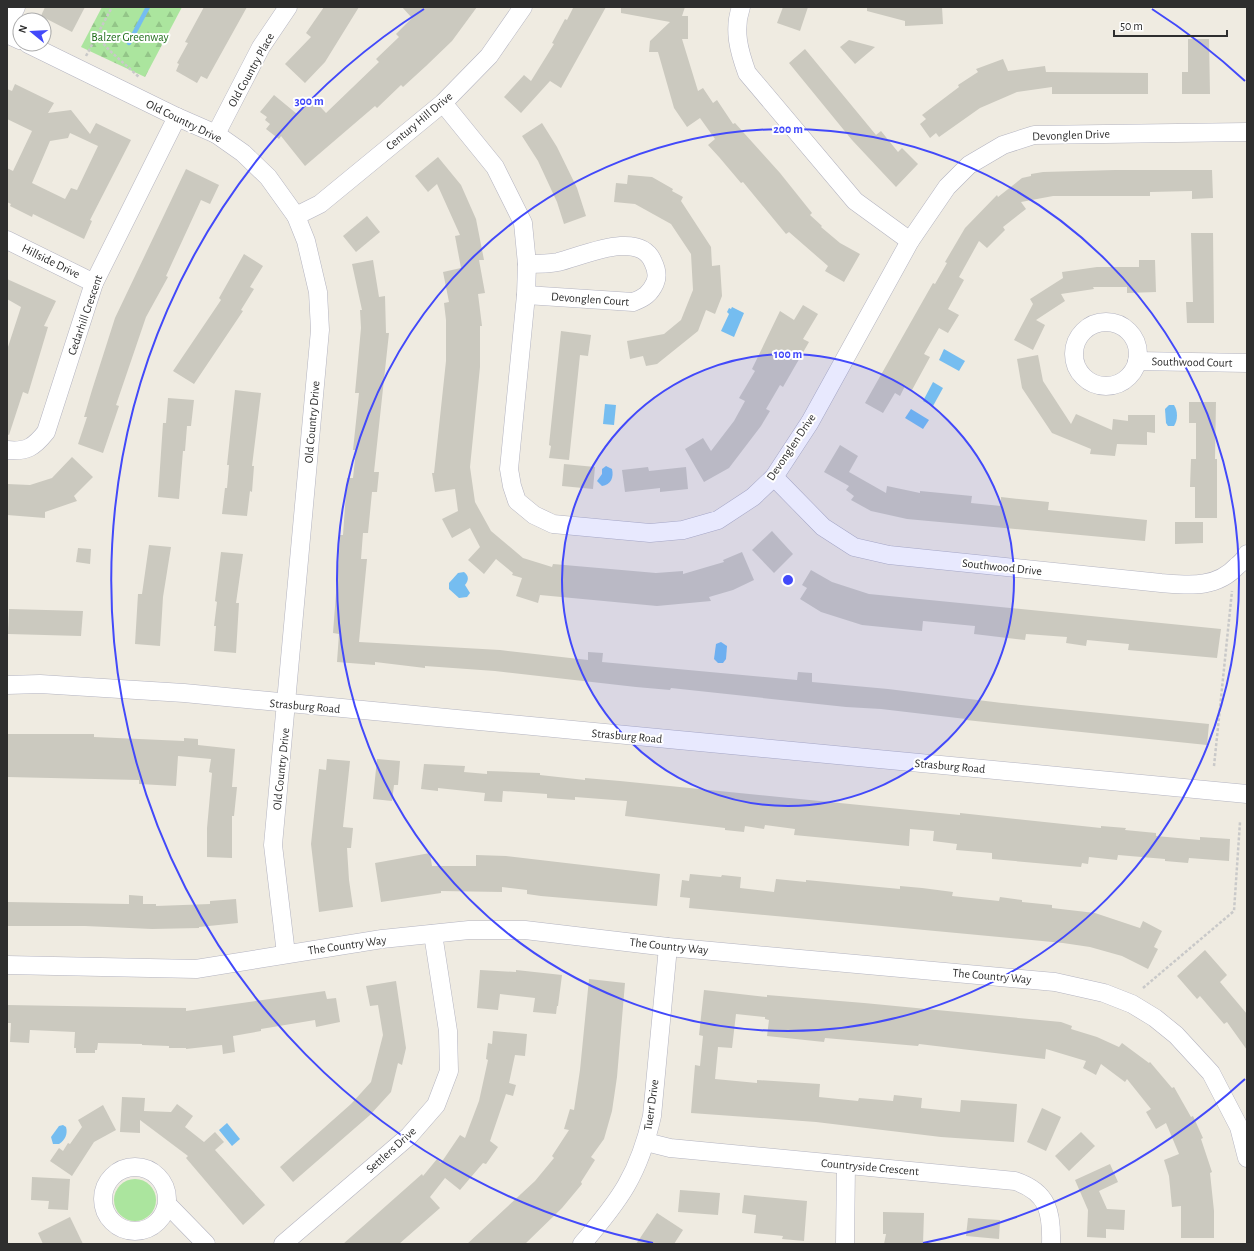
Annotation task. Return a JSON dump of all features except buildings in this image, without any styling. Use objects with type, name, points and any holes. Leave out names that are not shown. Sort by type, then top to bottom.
[{"type":"street","points":[[7,25],[16,7]]},
{"type":"street","name":"Old Country Place","points":[[216,134],[261,47],[288,7]]},
{"type":"street","name":"Century Hill Drive","points":[[296,216],[320,204],[443,102],[489,56],[523,7]]},
{"type":"street","points":[[741,7],[737,17],[738,48],[747,73],[855,201],[910,241]]},
{"type":"street","name":"Old Country Drive","points":[[44,52],[177,117],[216,134],[243,153],[268,177],[296,216],[306,241],[318,292],[320,330],[273,845],[286,954]]},
{"type":"street","name":"Devonglen Drive","points":[[443,102],[495,168],[523,223],[527,264],[526,295],[509,469],[512,486],[518,500],[534,515],[552,524],[650,532],[683,530],[718,520],[753,497],[774,477],[810,422],[910,241],[947,187],[969,165],[1004,145],[1034,135],[1247,132]]},
{"type":"street","name":"Cedarhill Crescent","points":[[7,450],[18,451],[35,446],[46,432],[94,283],[177,117]]},
{"type":"street","name":"Hillside Drive","points":[[7,240],[94,283]]},
{"type":"street","name":"Devonglen Court","points":[[526,295],[633,302],[644,298],[652,290],[656,279],[656,267],[651,255],[638,246],[619,246],[556,262],[527,264]]},
{"type":"street","name":"Southwood Court","points":[[1137,361],[1247,362]]},
{"type":"street","name":"Southwood Drive","points":[[774,477],[823,527],[854,547],[889,555],[1160,583],[1198,585],[1218,581],[1233,571],[1247,554]]},
{"type":"street","name":"Strasburg Road","points":[[7,685],[40,684],[160,692],[1247,794]]},
{"type":"street","name":"The Country Way","points":[[7,965],[196,969],[382,939],[469,930],[525,930],[668,947],[1055,982],[1104,993],[1132,1004],[1155,1018],[1176,1035],[1211,1073],[1239,1127],[1247,1158]]},
{"type":"street","name":"Settlers Drive","points":[[283,1244],[409,1136],[436,1105],[449,1071],[448,1031],[433,934]]},
{"type":"street","name":"Tuerr Drive","points":[[582,1244],[613,1208],[634,1174],[646,1142],[652,1116],[668,947]]},
{"type":"street","name":"Countryside Crescent","points":[[646,1142],[670,1148],[1001,1179],[1027,1185],[1041,1196],[1049,1209],[1051,1244]]},
{"type":"street","points":[[845,1244],[846,1165]]},
{"type":"street","points":[[167,1204],[206,1244]]},
{"type":"path","points":[[80,70],[112,7]]},
{"type":"path","points":[[97,36],[109,50],[140,77]]},
{"type":"path","points":[[1214,766],[1233,571]]},
{"type":"path","points":[[1143,988],[1234,911],[1240,822]]},
{"type":"green space","name":"Balzer Greenway","points":[[102,7],[182,7],[145,77],[81,47]]},
{"type":"green space","points":[[131,1179],[139,1179],[147,1182],[153,1188],[156,1200],[153,1212],[147,1218],[139,1221],[131,1221],[123,1218],[117,1212],[114,1204],[114,1196],[117,1188],[123,1182]]},
{"type":"water","points":[[732,307],[744,313],[734,337],[721,331],[729,314],[727,312],[729,308],[731,309]]},
{"type":"water","points":[[944,349],[965,361],[959,371],[939,360]]},
{"type":"water","points":[[933,382],[943,388],[933,406],[923,401]]},
{"type":"water","points":[[605,404],[616,405],[614,425],[603,424]]},
{"type":"water","points":[[1169,405],[1174,405],[1177,413],[1174,426],[1168,426],[1166,423],[1165,409]]},
{"type":"water","points":[[911,409],[929,420],[923,429],[905,418]]},
{"type":"water","points":[[606,466],[612,469],[613,475],[608,484],[602,486],[597,481],[602,474],[602,469]]},
{"type":"water","points":[[464,572],[468,578],[465,585],[470,593],[467,597],[459,598],[449,589],[449,583],[458,573]]},
{"type":"water","points":[[721,642],[727,646],[726,659],[723,663],[718,663],[714,659],[716,644]]},
{"type":"water","points":[[227,1123],[240,1139],[232,1146],[219,1130]]},
{"type":"water","points":[[63,1125],[66,1127],[66,1137],[59,1144],[53,1144],[51,1137],[59,1126]]},
{"type":"waterway","points":[[129,43],[148,7]]}]
